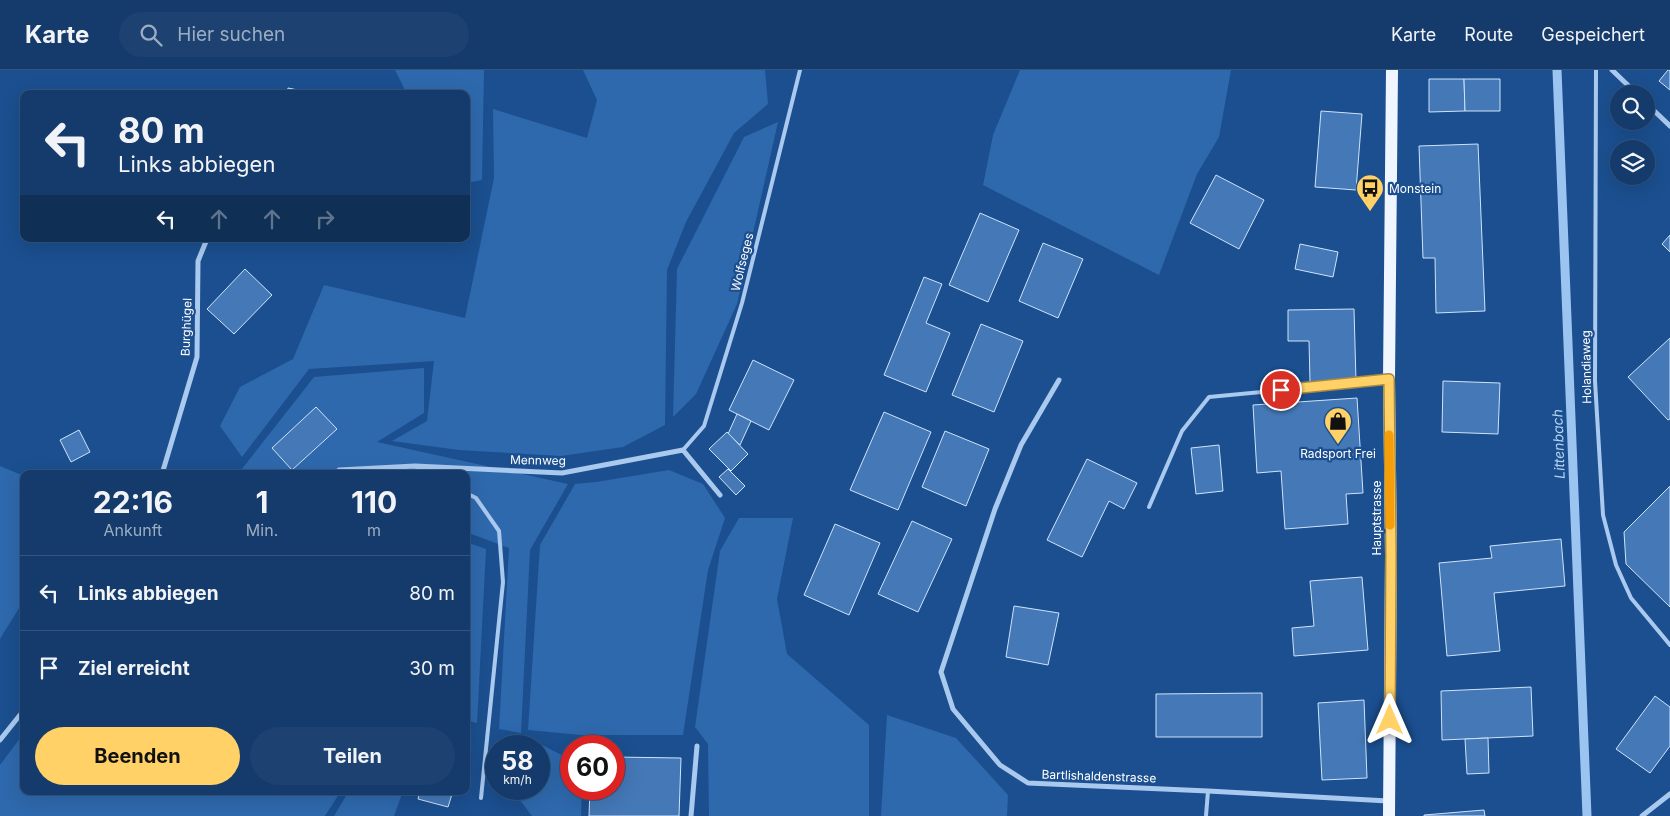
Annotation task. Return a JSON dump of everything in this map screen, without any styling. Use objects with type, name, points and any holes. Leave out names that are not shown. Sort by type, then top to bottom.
[{"type":"main road","name":"Hauptstrasse","points":[[1389,816],[1391,555],[1389,379],[1392,70]]},
{"type":"street","points":[[1612,70],[1628,85]]},
{"type":"street","points":[[1655,112],[1670,126]]},
{"type":"street","name":"Burghügel","points":[[163,470],[197,357],[198,261],[206,242]]},
{"type":"street","name":"Bartlishaldenstrasse","points":[[1059,380],[1021,446],[996,508],[941,672],[952,708],[1000,765],[1028,783],[1389,802]]},
{"type":"street","name":"Mennweg","points":[[340,470],[415,466],[562,472],[683,450]]},
{"type":"street","points":[[683,450],[720,495]]},
{"type":"street","points":[[0,740],[20,715]]},
{"type":"street","points":[[691,816],[697,746]]},
{"type":"street","points":[[1642,816],[1670,794]]},
{"type":"lane","name":"Wolfseges","points":[[683,450],[704,426],[742,303],[800,70]]},
{"type":"lane","name":"Holandiaweg","points":[[1596,70],[1595,381],[1603,515],[1616,566],[1631,598],[1670,645]]},
{"type":"lane","points":[[1149,507],[1182,431],[1209,397],[1389,379]]},
{"type":"lane","points":[[415,466],[422,470]]},
{"type":"lane","points":[[470,495],[476,498],[499,531],[503,582],[481,798]]},
{"type":"lane","points":[[1206,816],[1208,791]]},
{"type":"shaded area","points":[[395,70],[484,70],[482,180],[470,182],[470,90],[405,90]]},
{"type":"shaded area","points":[[583,70],[765,70],[768,104],[734,133],[686,222],[667,270],[665,425],[623,447],[561,456],[459,450],[392,441],[427,421],[434,361],[309,369],[242,457],[220,426],[240,387],[293,359],[324,285],[465,318],[494,178],[493,109],[587,138],[597,100]]},
{"type":"shaded area","points":[[1020,70],[1231,70],[1219,137],[1197,174],[1159,275],[983,185],[993,135]]},
{"type":"shaded area","points":[[778,122],[737,304],[696,394],[673,417],[677,269],[744,137]]},
{"type":"shaded area","points":[[424,368],[424,413],[377,442],[568,484],[530,550],[521,733],[499,729],[509,548],[470,533],[470,470],[241,470],[314,377]]},
{"type":"shaded area","points":[[0,466],[20,474],[20,606],[0,639]]},
{"type":"shaded area","points":[[669,470],[703,484],[725,518],[708,570],[683,735],[581,735],[528,730],[540,545],[575,484]]},
{"type":"shaded area","points":[[739,518],[793,518],[777,599],[787,654],[869,725],[869,816],[709,816],[708,744],[695,727],[720,551]]},
{"type":"shaded area","points":[[470,543],[486,549],[477,723],[470,721]]},
{"type":"shaded area","points":[[887,715],[956,738],[1008,795],[1007,816],[881,816]]},
{"type":"shaded area","points":[[20,738],[20,795],[338,795],[325,816],[0,816],[0,765]]},
{"type":"shaded area","points":[[550,749],[560,754],[560,800],[582,800],[581,816],[532,816],[520,800],[550,800]]},
{"type":"shaded area","points":[[347,795],[402,795],[394,816],[334,816]]},
{"type":"building","points":[[1670,70],[1670,90],[1659,81]]},
{"type":"building","points":[[1429,79],[1464,79],[1465,111],[1429,112]]},
{"type":"building","points":[[1464,79],[1500,79],[1500,111],[1465,111]]},
{"type":"building","points":[[1321,111],[1362,114],[1356,190],[1315,187]]},
{"type":"building","points":[[1478,144],[1485,311],[1436,313],[1435,258],[1423,258],[1419,146]]},
{"type":"building","points":[[1216,175],[1264,200],[1239,249],[1190,223]]},
{"type":"building","points":[[980,213],[1019,230],[988,302],[949,285]]},
{"type":"building","points":[[1670,235],[1670,252],[1662,244]]},
{"type":"building","points":[[1043,243],[1083,259],[1058,318],[1019,301]]},
{"type":"building","points":[[1300,244],[1338,252],[1333,277],[1295,269]]},
{"type":"building","points":[[245,269],[272,295],[234,334],[207,309]]},
{"type":"building","points":[[924,277],[942,284],[926,323],[950,333],[926,392],[884,375]]},
{"type":"building","points":[[1354,309],[1356,381],[1310,382],[1309,341],[1288,341],[1288,310]]},
{"type":"building","points":[[981,324],[1023,341],[994,412],[952,395]]},
{"type":"building","points":[[1670,338],[1670,419],[1668,420],[1628,377]]},
{"type":"building","points":[[753,360],[794,380],[769,430],[729,410]]},
{"type":"building","points":[[1443,381],[1500,383],[1498,434],[1442,432]]},
{"type":"building","points":[[1357,398],[1363,493],[1346,494],[1348,524],[1285,529],[1281,471],[1257,473],[1253,405]]},
{"type":"building","points":[[316,407],[337,429],[292,470],[272,448]]},
{"type":"building","points":[[884,412],[931,432],[898,510],[850,490]]},
{"type":"building","points":[[737,414],[751,421],[740,445],[728,434]]},
{"type":"building","points":[[79,430],[90,452],[71,462],[60,440]]},
{"type":"building","points":[[945,431],[989,449],[966,506],[922,487]]},
{"type":"building","points":[[727,432],[748,454],[731,471],[709,449]]},
{"type":"building","points":[[1219,445],[1223,491],[1196,494],[1191,448]]},
{"type":"building","points":[[1087,459],[1137,483],[1124,509],[1109,501],[1082,557],[1047,540]]},
{"type":"building","points":[[728,469],[745,486],[736,495],[719,477]]},
{"type":"building","points":[[1670,486],[1670,607],[1626,564],[1624,532]]},
{"type":"building","points":[[912,521],[952,539],[918,612],[878,594]]},
{"type":"building","points":[[835,524],[880,543],[849,615],[804,595]]},
{"type":"building","points":[[1561,539],[1565,586],[1494,593],[1500,651],[1447,656],[1439,563],[1492,558],[1490,546]]},
{"type":"building","points":[[1362,577],[1368,650],[1294,656],[1292,628],[1314,626],[1310,581]]},
{"type":"building","points":[[1014,606],[1059,613],[1048,665],[1006,657]]},
{"type":"building","points":[[1531,687],[1533,736],[1442,740],[1441,691]]},
{"type":"building","points":[[1262,693],[1262,737],[1156,737],[1156,694]]},
{"type":"building","points":[[1655,696],[1670,707],[1670,746],[1650,773],[1616,749]]},
{"type":"building","points":[[1364,700],[1367,778],[1322,780],[1318,703]]},
{"type":"building","points":[[1488,738],[1489,773],[1467,774],[1465,739]]},
{"type":"building","points":[[625,757],[681,758],[679,816],[589,816],[590,800],[625,800]]},
{"type":"building","points":[[419,795],[452,795],[448,807],[418,799]]},
{"type":"building","points":[[1484,810],[1485,816],[1424,816],[1424,815]]},
{"type":"waterway","name":"Littenbach","points":[[1557,70],[1587,816]]},
{"type":"slow traffic","points":[[1389,435],[1390,525]]},
{"type":"place","name":"Monstein","points":[[1370,212]]},
{"type":"place","name":"Radsport Frei","points":[[1338,445]]},
{"type":"route","points":[[1281,390],[1389,379],[1390,720]]}]
